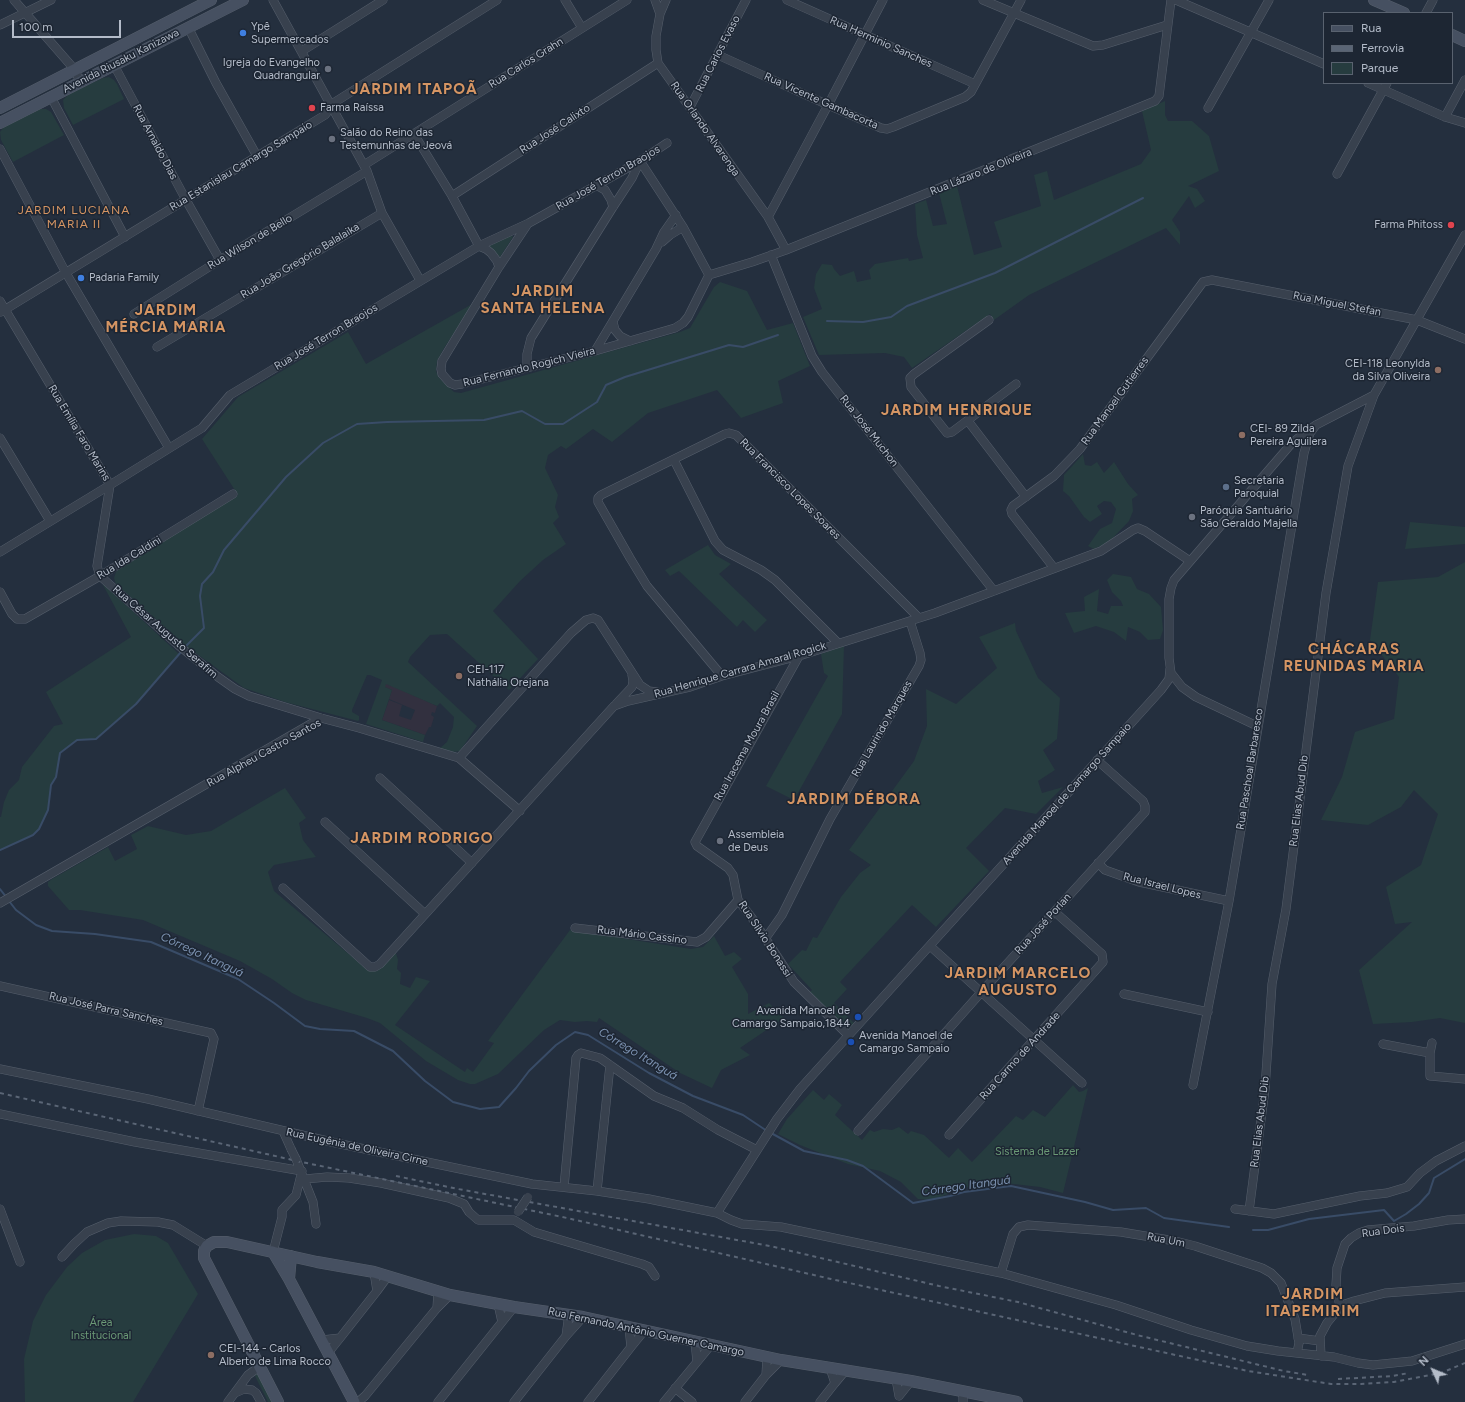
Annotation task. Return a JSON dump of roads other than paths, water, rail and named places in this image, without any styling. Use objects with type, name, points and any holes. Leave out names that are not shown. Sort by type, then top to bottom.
[{"type":"street","points":[[14,0],[75,70],[80,82]]},
{"type":"street","points":[[0,26],[51,0]]},
{"type":"street","name":"Avenida Riusaku Kanizawa","points":[[0,108],[211,0]]},
{"type":"street","name":"Avenida Riusaku Kanizawa","points":[[0,123],[242,0]]},
{"type":"street","points":[[302,52],[383,0]]},
{"type":"street","name":"Rua Estanislau Camargo Sampaio","points":[[2,311],[66,274],[325,115],[332,108],[335,102],[497,0]]},
{"type":"street","points":[[565,0],[582,28]]},
{"type":"street","name":"Rua Carlos Grahn","points":[[366,168],[414,134],[627,0]]},
{"type":"street","points":[[655,0],[660,14]]},
{"type":"street","points":[[658,63],[656,36],[660,14],[666,0]]},
{"type":"street","name":"Rua Carlos Evaso","points":[[690,107],[746,0]]},
{"type":"street","name":"Rua Herminio Sanches","points":[[787,0],[975,84]]},
{"type":"street","points":[[768,217],[883,0]]},
{"type":"street","points":[[983,0],[1093,46],[1104,45],[1167,25]]},
{"type":"street","points":[[975,84],[1021,0]]},
{"type":"street","name":"Rua Lázaro de Oliveira","points":[[709,275],[786,250],[1155,100],[1159,96],[1170,0]]},
{"type":"street","points":[[1176,0],[1323,64]]},
{"type":"street","points":[[1208,108],[1268,0]]},
{"type":"street","points":[[1374,0],[1402,12]]},
{"type":"street","points":[[1427,12],[1433,0]]},
{"type":"street","points":[[276,2],[332,108],[366,168],[382,213],[420,280]]},
{"type":"street","points":[[188,27],[216,83],[257,156]]},
{"type":"street","points":[[1453,35],[1465,41]]},
{"type":"street","name":"Rua Vicente Gambacorta","points":[[718,55],[828,105],[881,128],[887,129],[968,94],[975,84]]},
{"type":"street","name":"Rua Orlando Alvarenga","points":[[658,63],[768,217],[786,250]]},
{"type":"street","name":"Rua José Calixto","points":[[452,196],[658,63]]},
{"type":"street","name":"Rua Arnaldo Dias","points":[[114,65],[186,200],[220,260]]},
{"type":"street","points":[[1445,117],[1465,80]]},
{"type":"street","points":[[1374,84],[1385,86],[1445,117],[1465,123]]},
{"type":"street","points":[[1337,174],[1385,86]]},
{"type":"street","points":[[51,97],[125,237]]},
{"type":"street","points":[[414,134],[452,196],[479,246],[491,253],[497,261],[499,267]]},
{"type":"street","name":"Rua José Terron Braojos","points":[[0,552],[202,428],[230,395],[420,280],[479,246],[529,223],[640,161],[667,143]]},
{"type":"street","points":[[0,149],[66,274],[169,448]]},
{"type":"street","points":[[640,161],[676,215],[709,275]]},
{"type":"street","points":[[527,367],[527,354],[532,338],[632,178],[640,161]]},
{"type":"street","name":"Rua Wilson de Bello","points":[[134,314],[366,168]]},
{"type":"street","points":[[632,178],[649,175]]},
{"type":"street","points":[[594,186],[598,186],[605,190],[613,207]]},
{"type":"street","name":"Rua João Gregório Balalaika","points":[[157,347],[382,213]]},
{"type":"street","points":[[596,351],[656,249],[664,232],[676,215]]},
{"type":"street","name":"Rua Fernando Rogich Vieira","points":[[529,223],[499,267],[442,361],[442,374],[450,383],[455,385],[462,384],[596,351],[675,328],[683,324],[688,317],[709,275]]},
{"type":"street","points":[[656,249],[667,237],[683,227]]},
{"type":"street","points":[[1374,396],[1465,235]]},
{"type":"street","name":"Rua José Muchon","points":[[771,255],[812,356],[822,372],[994,591]]},
{"type":"street","name":"Rua Miguel Stefan","points":[[1207,280],[1417,320],[1465,339]]},
{"type":"street","name":"Rua Manoel Gutierres","points":[[1054,568],[1012,514],[1011,510],[1013,506],[1054,476],[1080,449],[1203,282],[1207,280]]},
{"type":"street","name":"Rua Emília Faro Marins","points":[[0,301],[2,311],[110,485],[97,566],[100,576]]},
{"type":"street","points":[[989,320],[914,374],[910,378],[912,387],[944,430],[948,433],[952,432],[968,421],[1016,384]]},
{"type":"street","points":[[613,322],[616,332],[620,336],[630,341]]},
{"type":"street","name":"Avenida Manoel de Camargo Sampaio","points":[[717,1213],[764,1137],[800,1089],[1161,690],[1169,679],[1169,599],[1174,580],[1292,443],[1316,426],[1374,396]]},
{"type":"street","name":"Rua Elias Abud Dib","points":[[1249,1211],[1265,1089],[1272,984],[1286,909],[1326,593],[1348,466],[1374,396]]},
{"type":"street","points":[[968,421],[1026,497]]},
{"type":"street","name":"Rua Paschoal Barbaresco","points":[[1193,1085],[1229,901],[1257,726],[1304,453],[1310,433],[1316,426]]},
{"type":"street","name":"Rua Francisco Lopes Soares","points":[[722,676],[648,586],[598,502],[598,498],[601,495],[725,434],[730,433],[736,435],[919,618]]},
{"type":"street","points":[[0,438],[50,521]]},
{"type":"street","points":[[1292,443],[1300,446],[1304,453]]},
{"type":"street","points":[[674,460],[715,541],[723,550],[761,570],[775,580],[838,643]]},
{"type":"street","name":"Rua Ida Caldini","points":[[0,592],[12,614],[17,619],[22,620],[100,576],[233,494]]},
{"type":"street","name":"Rua Henrique Carrara Amaral Rogick","points":[[614,706],[628,701],[690,687],[722,676],[799,656],[919,618],[1101,551],[1138,528],[1145,531],[1190,561]]},
{"type":"street","name":"Rua César Augusto Serafim","points":[[100,576],[178,645],[224,681],[249,696],[321,718]]},
{"type":"street","points":[[520,811],[459,758],[566,638],[586,620],[593,618],[598,620],[631,672],[644,689],[656,692],[665,692]]},
{"type":"street","name":"Rua Laurindo Marques","points":[[765,938],[782,915],[830,819],[919,666],[921,660],[920,654],[910,621]]},
{"type":"street","name":"Rua Iracema Moura Brasil","points":[[696,837],[799,656]]},
{"type":"street","name":"Avenida Manoel de Camargo Sampaio","points":[[1161,690],[1176,680],[1170,669]]},
{"type":"street","points":[[283,888],[370,967],[375,967],[380,964],[632,687],[633,681],[631,672]]},
{"type":"street","points":[[1176,680],[1196,697],[1257,726]]},
{"type":"street","name":"Rua Alpheu Castro Santos","points":[[1,903],[321,718],[459,758]]},
{"type":"street","name":"Rua José Porlan","points":[[858,1131],[1145,812],[1146,806],[1143,801],[1097,760]]},
{"type":"street","points":[[380,778],[472,863]]},
{"type":"street","points":[[325,822],[425,914]]},
{"type":"street","name":"Rua Sílvio Bonassi","points":[[696,837],[694,842],[697,846],[728,868],[733,875],[738,900],[794,982],[848,1035]]},
{"type":"street","name":"Rua Israel Lopes","points":[[1098,864],[1105,870],[1139,882],[1229,901]]},
{"type":"street","name":"Rua Mário Cassino","points":[[575,928],[697,942],[706,937],[738,900]]},
{"type":"street","name":"Rua Carmo de Andrade","points":[[949,1135],[1103,962],[1104,958],[1102,954],[1055,912]]},
{"type":"street","points":[[930,946],[1082,1083]]},
{"type":"street","name":"Rua José Parra Sanches","points":[[0,986],[211,1033],[214,1039],[198,1111]]},
{"type":"street","points":[[1124,994],[1208,1012]]},
{"type":"street","points":[[1432,1043],[1430,1053],[1430,1076],[1465,1079]]},
{"type":"street","points":[[1383,1044],[1430,1053]]},
{"type":"street","points":[[564,1187],[576,1058],[578,1054],[581,1053],[600,1058],[654,1096],[683,1108],[718,1130],[757,1150]]},
{"type":"street","points":[[597,1191],[610,1065]]},
{"type":"street","name":"Rua Eugênia de Oliveira Cirne","points":[[0,1069],[532,1184],[631,1196],[717,1213],[742,1224],[782,1228],[1001,1273],[1116,1305],[1217,1338],[1247,1346],[1334,1357],[1373,1365],[1412,1361],[1465,1344]]},
{"type":"street","points":[[0,1114],[303,1175],[349,1178],[381,1183],[448,1198],[464,1204],[469,1212],[478,1220],[516,1216],[534,1232],[642,1264],[649,1267],[655,1276]]},
{"type":"street","points":[[283,1131],[303,1175],[313,1202],[316,1224]]},
{"type":"street","points":[[1235,1209],[1274,1214],[1360,1196],[1387,1193],[1407,1187],[1420,1173],[1436,1161],[1465,1146]]},
{"type":"street","points":[[303,1175],[296,1195],[282,1210],[282,1217],[273,1252],[322,1340],[354,1402]]},
{"type":"street","points":[[516,1216],[528,1197],[532,1184]]},
{"type":"street","points":[[0,1209],[20,1262]]},
{"type":"street","name":"Rua Dois","points":[[1340,1307],[1336,1285],[1337,1268],[1345,1244],[1351,1238],[1368,1230],[1414,1226],[1448,1220],[1465,1219]]},
{"type":"street","points":[[62,1257],[88,1232],[108,1223],[121,1221],[158,1222],[173,1225],[207,1246],[204,1251],[204,1258],[278,1402]]},
{"type":"street","name":"Rua Um","points":[[1001,1273],[1013,1234],[1019,1227],[1028,1225],[1121,1232],[1175,1241],[1194,1246],[1262,1268],[1271,1273],[1281,1283],[1295,1319],[1299,1343],[1297,1353]]},
{"type":"street","name":"Rua Fernando Antônio Guerner Camargo","points":[[207,1246],[219,1241],[374,1272],[450,1295],[498,1304],[569,1314],[781,1360],[896,1378],[911,1381],[963,1397],[1017,1402]]},
{"type":"street","points":[[289,1279],[291,1256]]},
{"type":"street","points":[[374,1272],[377,1291]]},
{"type":"street","points":[[328,1353],[388,1276]]},
{"type":"street","points":[[1321,1356],[1320,1336],[1340,1307],[1354,1300],[1385,1293],[1465,1287]]},
{"type":"street","points":[[437,1308],[438,1292]]},
{"type":"street","points":[[358,1402],[365,1396],[437,1308],[450,1295]]},
{"type":"street","points":[[498,1304],[502,1322]]},
{"type":"street","points":[[438,1402],[514,1306]]},
{"type":"street","points":[[566,1336],[569,1314]]},
{"type":"street","points":[[514,1402],[566,1336],[583,1317]]},
{"type":"street","points":[[629,1327],[631,1347]]},
{"type":"street","points":[[588,1402],[644,1330]]},
{"type":"street","points":[[322,1340],[340,1338]]},
{"type":"street","points":[[1298,1338],[1320,1341]]},
{"type":"street","points":[[695,1341],[697,1362]]},
{"type":"street","points":[[664,1402],[711,1345]]},
{"type":"street","points":[[766,1375],[767,1356]]},
{"type":"street","points":[[744,1402],[766,1375],[781,1360]]},
{"type":"street","points":[[228,1402],[248,1375],[259,1367]]},
{"type":"street","points":[[830,1368],[835,1383]]},
{"type":"street","points":[[820,1402],[845,1371]]},
{"type":"street","points":[[896,1378],[896,1399]]},
{"type":"street","points":[[896,1399],[911,1381]]},
{"type":"street","points":[[675,1388],[692,1402]]},
{"type":"street","points":[[235,1393],[244,1389],[252,1390],[256,1393],[261,1402]]},
{"type":"waterway","points":[[827,321],[863,322],[891,317],[907,306],[995,273],[1143,198]]},
{"type":"waterway","points":[[184,648],[204,628],[200,596],[202,584],[213,572],[224,550],[286,477],[323,443],[357,424],[484,420],[522,411],[545,424],[563,424],[597,402],[606,385],[625,377],[729,345],[743,347],[778,335]]},
{"type":"waterway","points":[[0,850],[33,835],[39,829],[48,810],[51,785],[56,777],[60,753],[77,740],[96,739],[136,704],[181,652]]},
{"type":"waterway","name":"Córrego Itanguá","points":[[0,889],[7,898]]},
{"type":"waterway","name":"Córrego Itanguá","points":[[9,901],[16,910],[36,925],[52,931],[95,934],[151,942],[238,979],[305,1026],[320,1029],[354,1031],[393,1051],[425,1081],[453,1102],[480,1109],[499,1107],[529,1071],[556,1045],[575,1032],[588,1035],[649,1073],[693,1096],[743,1115],[767,1131]]},
{"type":"waterway","name":"Córrego Itanguá","points":[[771,1133],[804,1151],[847,1160],[863,1166],[913,1203],[964,1192],[1011,1186],[1085,1202],[1113,1210],[1146,1208],[1164,1218],[1229,1227]]},
{"type":"waterway","name":"Córrego Itanguá","points":[[1253,1230],[1268,1230],[1309,1219],[1384,1210],[1394,1221],[1419,1204],[1429,1193],[1434,1178],[1465,1159]]},
{"type":"railway","points":[[0,1093],[297,1161],[567,1218],[831,1279],[1248,1371],[1331,1384],[1361,1384],[1394,1382],[1441,1373],[1465,1363]]},
{"type":"railway","points":[[396,1176],[458,1189],[770,1246],[939,1286],[1018,1302],[1137,1335],[1284,1371],[1308,1375]]},
{"type":"railway","points":[[1338,1379],[1393,1376],[1409,1373]]},
{"type":"place","name":"Ypê Supermercados","points":[[243,33]]},
{"type":"place","name":"Igreja do Evangelho Quadrangular","points":[[328,69]]},
{"type":"place","name":"Farma Raíssa","points":[[312,108]]},
{"type":"place","name":"Salão do Reino das Testemunhas de Jeová","points":[[332,139]]},
{"type":"place","name":"Farma Phitoss","points":[[1451,225]]},
{"type":"place","name":"Padaria Family","points":[[81,278]]},
{"type":"place","name":"CEI-118 Leonylda da Silva Oliveira","points":[[1438,370]]},
{"type":"place","name":"CEI- 89 Zilda Pereira Aguilera","points":[[1242,435]]},
{"type":"place","name":"Secretaria Paroquial","points":[[1226,487]]},
{"type":"place","name":"Paróquia Santuário São Geraldo Majella","points":[[1192,517]]},
{"type":"place","name":"CEI-117 Nathália Orejana","points":[[459,676]]},
{"type":"place","name":"Assembleia de Deus","points":[[720,841]]},
{"type":"place","name":"Avenida Manoel de Camargo Sampaio,1844","points":[[858,1017]]},
{"type":"place","name":"Avenida Manoel de Camargo Sampaio","points":[[851,1042]]},
{"type":"place","name":"CEI-144 - Carlos Alberto de Lima Rocco","points":[[211,1355]]},
{"type":"district","name":"JARDIM ITAPOÃ","points":[[414,90]]},
{"type":"district","name":"JARDIM LUCIANA MARIA II","points":[[74,217]]},
{"type":"district","name":"JARDIM SANTA HELENA","points":[[543,300]]},
{"type":"district","name":"JARDIM MÉRCIA MARIA","points":[[166,320]]},
{"type":"district","name":"JARDIM HENRIQUE","points":[[957,411]]},
{"type":"district","name":"CHÁCARAS REUNIDAS MARIA","points":[[1354,658]]},
{"type":"district","name":"JARDIM DÉBORA","points":[[854,800]]},
{"type":"district","name":"JARDIM RODRIGO","points":[[422,839]]},
{"type":"district","name":"JARDIM MARCELO AUGUSTO","points":[[1018,982]]},
{"type":"district","name":"JARDIM ITAPEMIRIM","points":[[1313,1304]]},
{"type":"park label","name":"Sistema de Lazer","points":[[1037,1152]]},
{"type":"park label","name":"Área Institucional","points":[[101,1329]]}]
